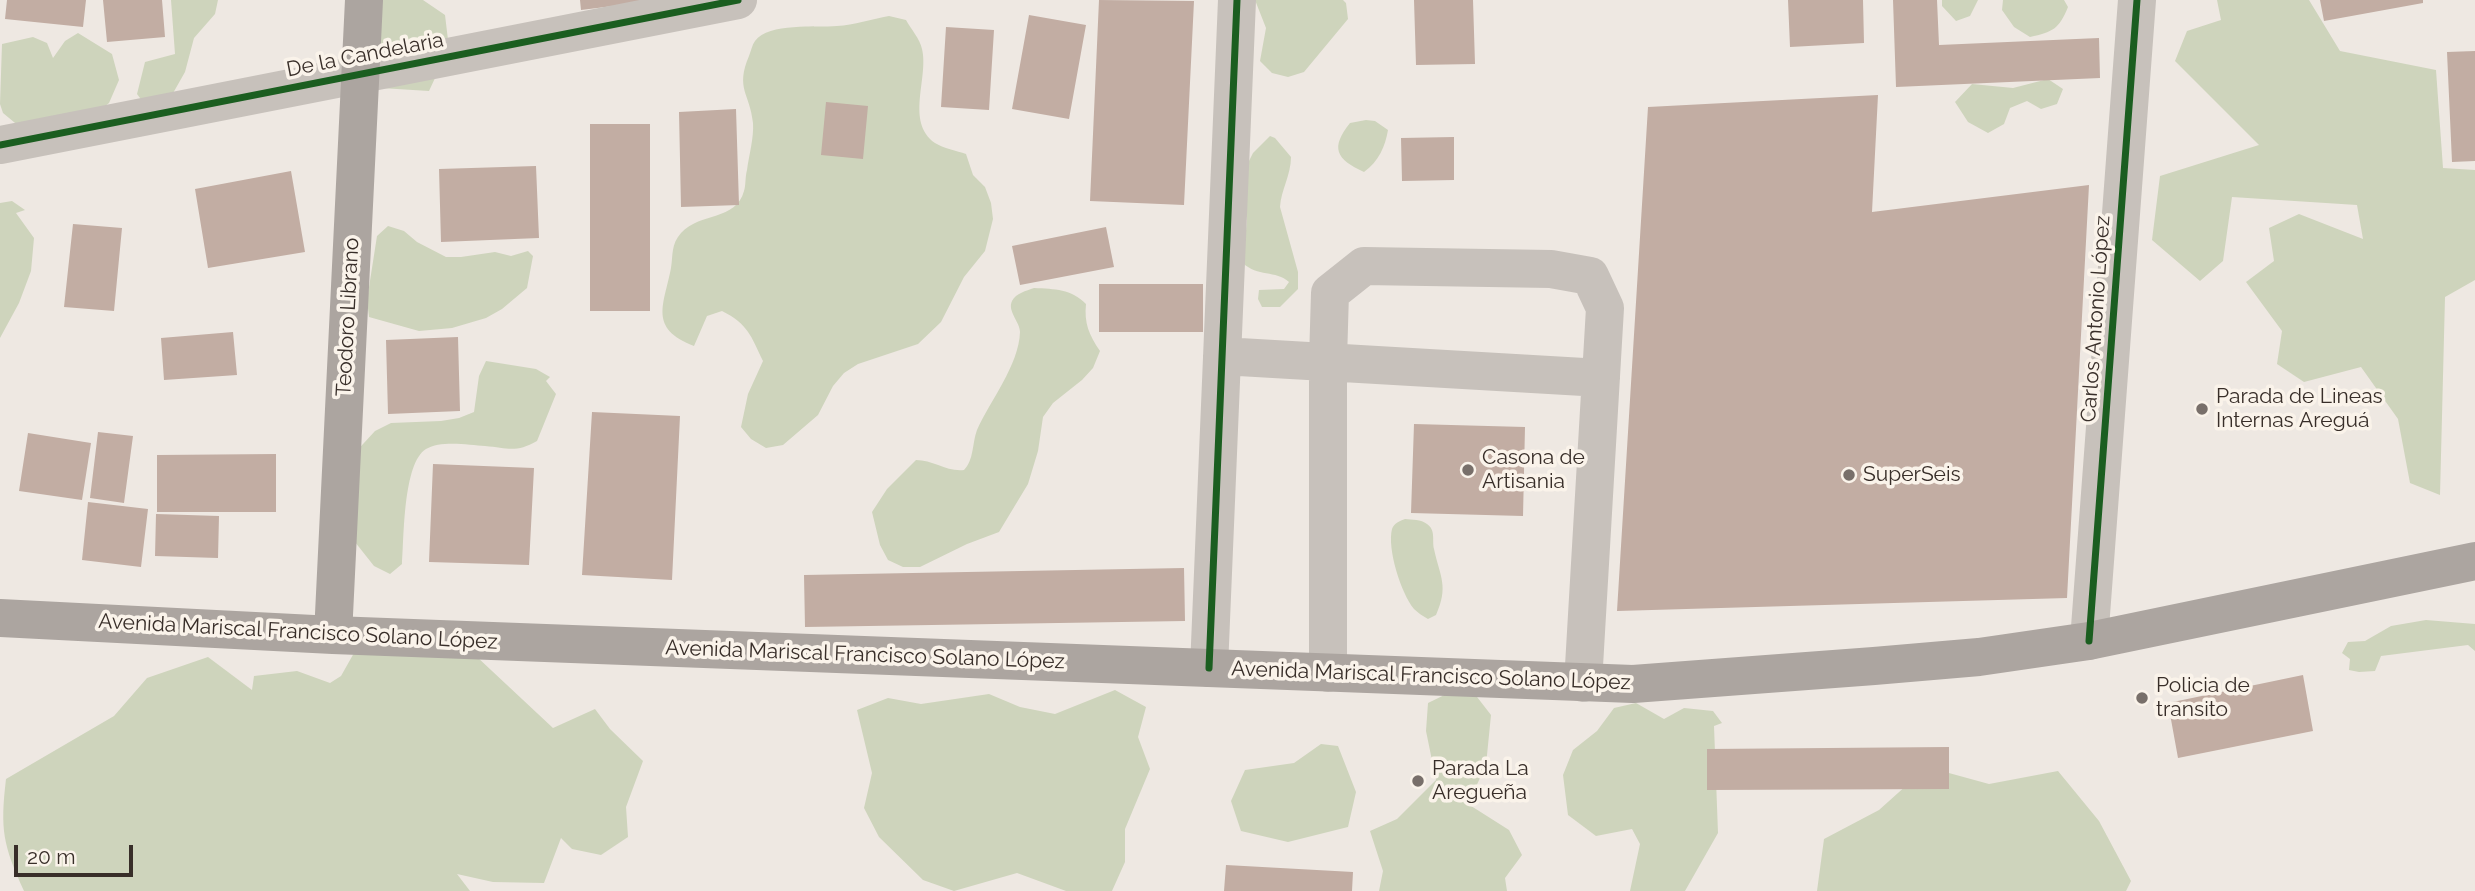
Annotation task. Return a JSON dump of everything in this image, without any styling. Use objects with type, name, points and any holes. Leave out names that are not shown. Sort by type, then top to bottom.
[{"type":"main road","name":"Teodoro Librano","points":[[332,635],[364,0]]},
{"type":"main road","name":"Avenida Mariscal Francisco Solano López","points":[[0,618],[332,635],[1633,684],[1979,657],[2089,641],[2475,561]]},
{"type":"street","name":"De la Candelaria","points":[[0,145],[737,0]]},
{"type":"street","points":[[1209,668],[1237,0]]},
{"type":"street","name":"Carlos Antonio López","points":[[2089,641],[2137,0]]},
{"type":"street","points":[[1328,673],[1330,293],[1364,266],[1551,269],[1590,276],[1605,308],[1583,682]]},
{"type":"street","points":[[1222,356],[1328,360],[1601,378]]},
{"type":"green space","points":[[171,0],[218,0],[215,14],[194,38],[185,72],[168,102],[152,114],[137,94],[145,62],[175,54]]},
{"type":"green space","points":[[379,0],[423,0],[445,15],[449,48],[429,91],[381,88]]},
{"type":"green space","points":[[1255,0],[1343,0],[1346,3],[1348,19],[1304,72],[1288,77],[1272,73],[1260,61],[1266,28]]},
{"type":"green space","points":[[1942,0],[1978,0],[1970,16],[1956,21],[1942,6]]},
{"type":"green space","points":[[2003,0],[2064,0],[2068,7],[2062,20],[2054,28],[2030,37],[2014,27],[2002,10]]},
{"type":"green space","points":[[2217,0],[2309,0],[2340,51],[2436,70],[2443,168],[2475,170],[2475,280],[2445,297],[2440,495],[2410,483],[2398,419],[2361,367],[2304,382],[2277,364],[2282,331],[2246,282],[2274,261],[2269,228],[2299,214],[2363,239],[2357,205],[2232,197],[2223,261],[2200,281],[2152,240],[2160,176],[2259,145],[2175,61],[2187,31],[2221,20]]},
{"type":"green space","points":[[889,16],[906,20],[921,45],[923,73],[920,112],[921,124],[926,134],[938,145],[966,154],[973,175],[985,187],[993,219],[985,251],[964,277],[941,322],[918,344],[858,364],[844,373],[833,386],[818,415],[783,445],[766,448],[751,439],[741,427],[748,394],[763,361],[748,332],[738,321],[722,311],[707,316],[694,346],[680,339],[665,323],[663,304],[674,245],[689,226],[733,207],[740,201],[744,191],[753,129],[743,76],[755,41],[762,35],[782,28],[843,25]]},
{"type":"green space","points":[[78,33],[112,54],[119,80],[109,103],[77,129],[32,137],[3,113],[0,104],[2,44],[33,37],[47,43],[53,58],[65,41]]},
{"type":"green space","points":[[2048,79],[2063,89],[2057,104],[2041,109],[2027,101],[2010,108],[2004,124],[1988,133],[1968,122],[1955,102],[1972,84],[2013,88]]},
{"type":"green space","points":[[1375,121],[1388,130],[1380,153],[1364,172],[1342,157],[1338,146],[1350,123]]},
{"type":"green space","points":[[1270,136],[1275,138],[1291,157],[1280,207],[1298,272],[1298,289],[1280,307],[1262,307],[1258,299],[1259,290],[1284,289],[1289,282],[1284,278],[1254,270],[1243,263],[1247,219],[1244,194],[1249,161]]},
{"type":"green space","points":[[12,201],[25,210],[16,213],[34,238],[31,271],[19,303],[0,338],[0,203]]},
{"type":"green space","points":[[388,226],[404,231],[417,242],[446,257],[495,252],[511,256],[528,251],[533,256],[527,288],[502,309],[486,318],[452,328],[419,331],[369,317],[367,300],[377,236]]},
{"type":"green space","points":[[1034,288],[1068,293],[1086,304],[1088,329],[1100,351],[1093,368],[1053,403],[1043,417],[1038,451],[1028,484],[999,532],[920,567],[903,567],[888,560],[880,545],[872,512],[887,489],[916,460],[958,470],[964,470],[967,466],[977,430],[1015,357],[1020,332],[1011,309],[1012,301],[1019,294]]},
{"type":"green space","points":[[486,361],[536,369],[550,377],[546,381],[556,394],[537,441],[517,448],[455,444],[426,449],[418,457],[409,485],[402,564],[390,574],[374,566],[351,537],[352,456],[375,431],[391,423],[441,421],[474,412],[479,376]]},
{"type":"green space","points":[[1405,519],[1425,522],[1433,532],[1443,589],[1436,615],[1428,619],[1409,602],[1393,559],[1392,529]]},
{"type":"green space","points":[[2426,620],[2475,624],[2475,651],[2468,645],[2381,656],[2375,671],[2349,670],[2350,659],[2342,653],[2348,642],[2365,641],[2391,626]]},
{"type":"green space","points":[[363,637],[476,656],[553,728],[595,709],[610,729],[643,761],[626,807],[628,837],[601,855],[572,849],[561,838],[544,883],[493,882],[457,874],[470,891],[24,891],[11,861],[5,837],[3,812],[6,779],[114,716],[147,678],[208,657],[252,690],[254,676],[297,671],[330,683],[341,676]]},
{"type":"green space","points":[[1467,684],[1491,715],[1486,765],[1468,804],[1509,830],[1522,855],[1505,878],[1507,891],[1379,891],[1383,871],[1370,831],[1397,819],[1436,780],[1426,731],[1428,703]]},
{"type":"green space","points":[[1115,690],[1146,707],[1138,737],[1150,769],[1125,829],[1125,862],[1112,891],[1066,891],[1017,873],[954,891],[923,880],[879,837],[864,808],[872,773],[857,710],[888,698],[921,704],[989,694],[1020,707],[1055,714]]},
{"type":"green space","points":[[1636,703],[1664,719],[1684,708],[1713,711],[1722,723],[1714,726],[1718,833],[1685,891],[1630,891],[1640,844],[1632,829],[1596,836],[1568,815],[1563,775],[1573,750],[1597,731],[1614,708]]},
{"type":"green space","points":[[1321,744],[1338,746],[1356,792],[1348,827],[1288,842],[1241,831],[1231,801],[1245,770],[1294,763]]},
{"type":"green space","points":[[1927,767],[1989,784],[2058,771],[2099,821],[2131,881],[2126,891],[1817,891],[1824,839],[1879,810]]},
{"type":"building","points":[[7,0],[86,0],[83,27],[5,19]]},
{"type":"building","points":[[103,0],[162,0],[165,37],[107,42]]},
{"type":"building","points":[[580,0],[646,0],[646,2],[581,10]]},
{"type":"building","points":[[1099,0],[1194,1],[1184,205],[1090,201]]},
{"type":"building","points":[[1414,0],[1473,0],[1475,64],[1416,65]]},
{"type":"building","points":[[1788,0],[1863,0],[1864,43],[1790,47]]},
{"type":"building","points":[[1893,0],[1937,0],[1939,45],[2099,38],[2100,78],[1896,87]]},
{"type":"building","points":[[2320,0],[2423,0],[2423,3],[2324,21]]},
{"type":"building","points":[[1029,15],[1086,25],[1069,119],[1012,109]]},
{"type":"building","points":[[946,27],[994,30],[989,110],[941,107]]},
{"type":"building","points":[[2475,51],[2475,161],[2452,162],[2447,52]]},
{"type":"building","name":"SuperSeis","points":[[1878,95],[1872,212],[2089,185],[2067,598],[1617,611],[1648,107]]},
{"type":"building","points":[[826,102],[868,106],[863,159],[821,155]]},
{"type":"building","points":[[736,109],[739,205],[681,207],[679,112]]},
{"type":"building","points":[[590,124],[650,124],[650,311],[590,311]]},
{"type":"building","points":[[1454,137],[1454,180],[1402,181],[1401,138]]},
{"type":"building","points":[[536,166],[539,238],[441,242],[439,169]]},
{"type":"building","points":[[291,171],[305,252],[208,268],[195,189]]},
{"type":"building","points":[[73,224],[122,228],[114,311],[64,307]]},
{"type":"building","points":[[1106,227],[1114,267],[1020,285],[1012,246]]},
{"type":"building","points":[[1099,284],[1203,284],[1203,332],[1099,332]]},
{"type":"building","points":[[233,332],[237,375],[164,380],[161,338]]},
{"type":"building","points":[[458,337],[460,411],[388,414],[386,340]]},
{"type":"building","points":[[592,412],[680,416],[672,580],[582,575]]},
{"type":"building","name":"Casona de Artisania","points":[[1414,424],[1525,427],[1523,516],[1411,513]]},
{"type":"building","points":[[98,432],[133,436],[124,503],[90,498]]},
{"type":"building","points":[[28,433],[91,443],[82,500],[19,491]]},
{"type":"building","points":[[276,454],[276,512],[157,512],[157,455]]},
{"type":"building","points":[[433,464],[534,468],[529,565],[429,562]]},
{"type":"building","points":[[88,502],[148,509],[141,567],[82,560]]},
{"type":"building","points":[[156,514],[219,516],[218,558],[155,556]]},
{"type":"building","points":[[1184,568],[1185,621],[805,627],[804,575]]},
{"type":"building","points":[[2303,675],[2313,731],[2178,758],[2168,703]]},
{"type":"building","points":[[1949,747],[1949,789],[1707,790],[1707,749]]},
{"type":"building","points":[[1226,865],[1353,872],[1352,891],[1224,891]]},
{"type":"cycle path","points":[[0,145],[738,0]]},
{"type":"cycle path","points":[[1209,668],[1237,0]]},
{"type":"cycle path","points":[[2089,641],[2137,0]]},
{"type":"place","name":"Parada de Lineas Internas Areguá","points":[[2202,409]]},
{"type":"place","name":"Casona de Artisania","points":[[1468,470]]},
{"type":"place","name":"SuperSeis","points":[[1849,475]]},
{"type":"place","name":"Policia de transito","points":[[2142,698]]},
{"type":"place","name":"Parada La Aregueña","points":[[1418,781]]}]
